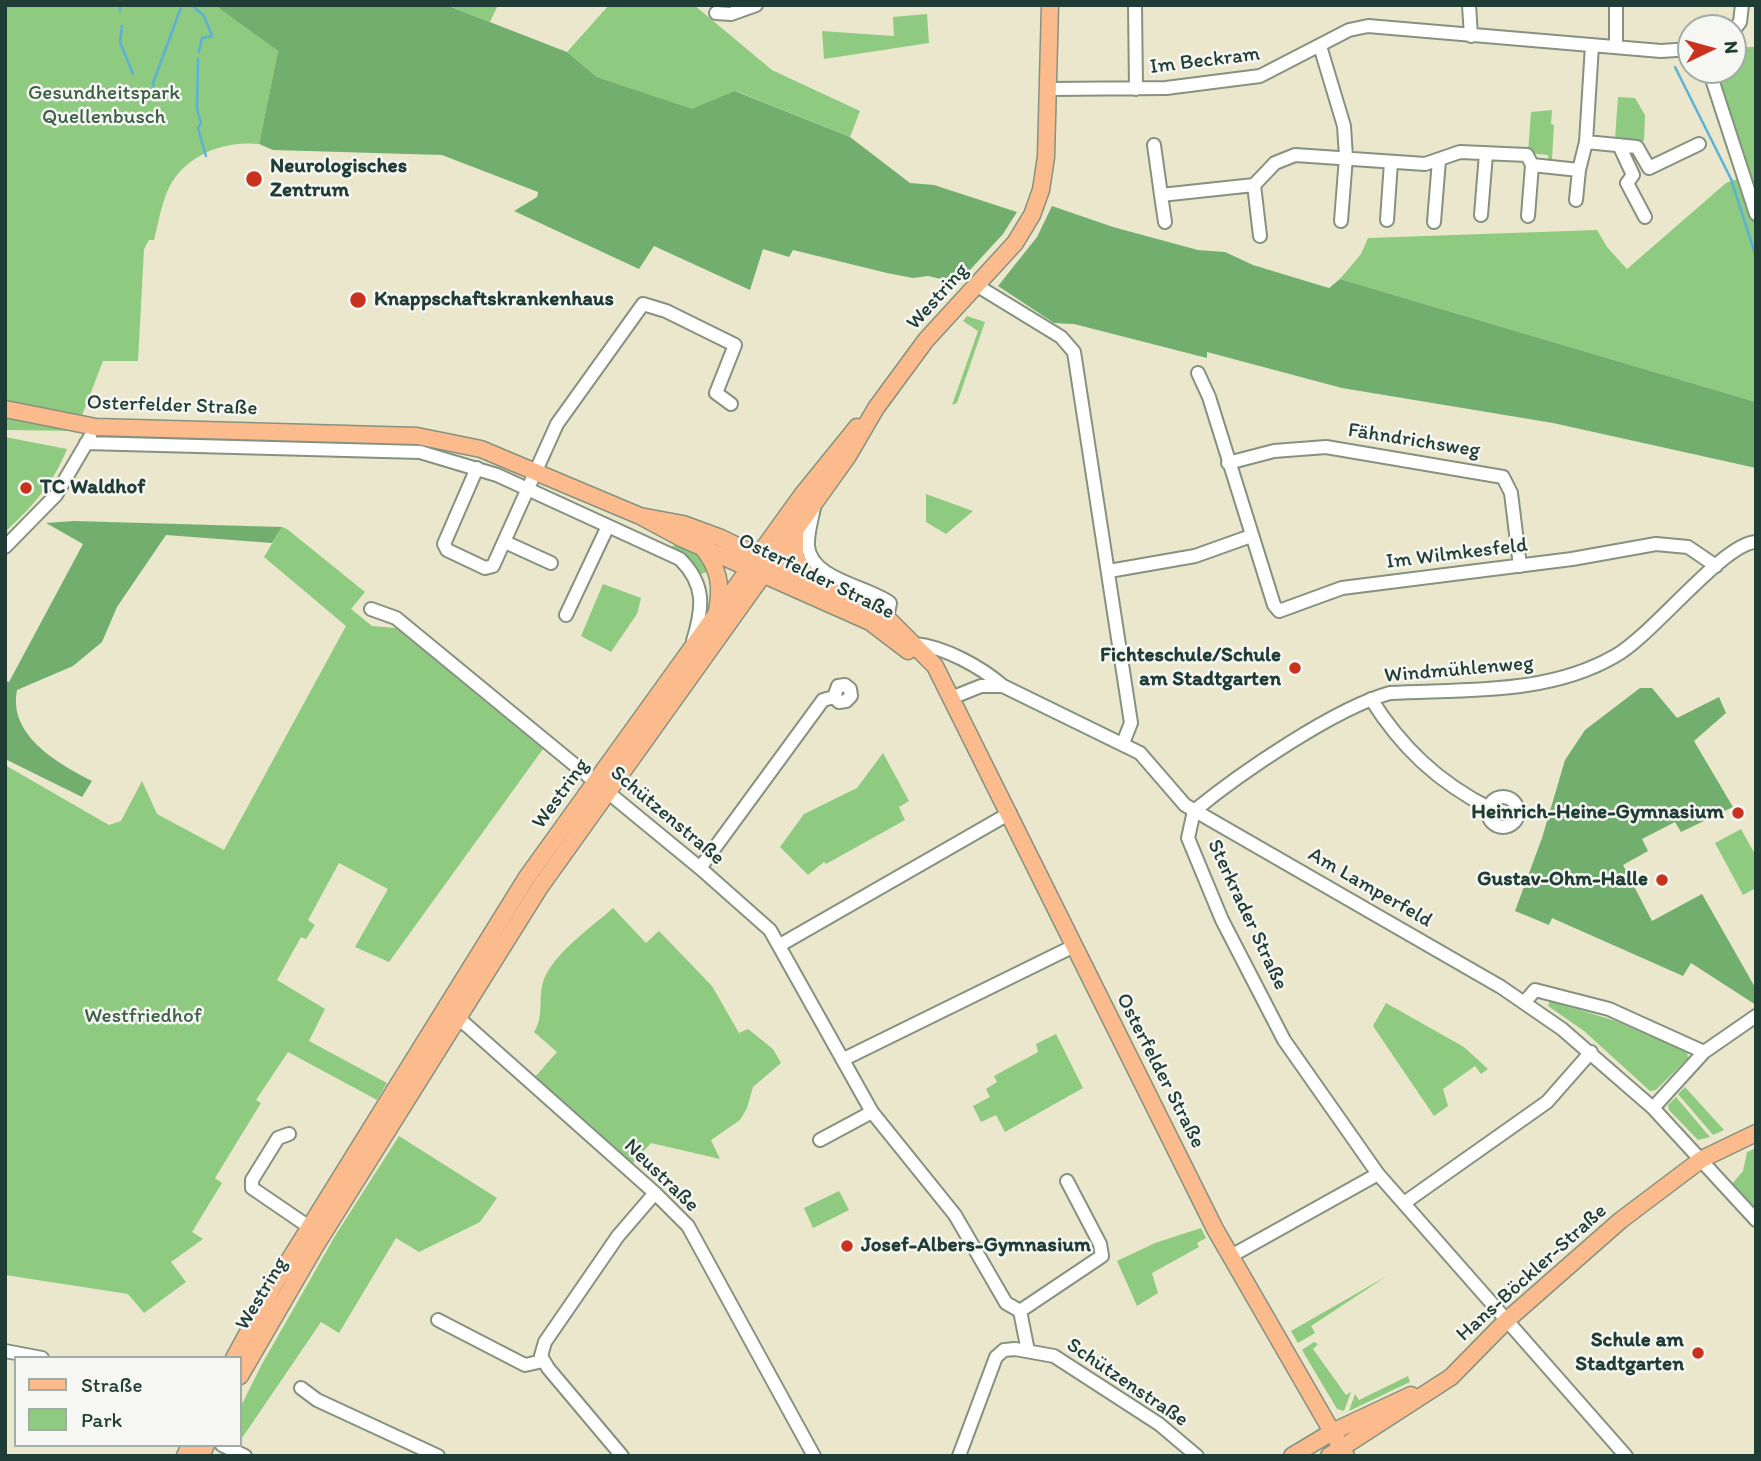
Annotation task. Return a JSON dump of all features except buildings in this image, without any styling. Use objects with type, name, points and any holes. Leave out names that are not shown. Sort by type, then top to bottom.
[{"type":"main road","points":[[1048,89],[1050,5]]},
{"type":"main road","name":"Westring","points":[[235,1356],[275,1283],[316,1231],[458,1020],[601,786],[691,648],[717,614],[795,531],[848,456],[876,408],[926,340],[1015,243],[1032,215],[1041,190],[1046,157],[1048,89]]},
{"type":"main road","name":"Westring","points":[[242,1372],[316,1231],[447,1006],[527,877],[601,786],[760,566],[839,447],[876,408]]},
{"type":"main road","name":"Osterfelder Straße","points":[[5,409],[96,427],[417,436],[481,449],[640,516],[681,538],[812,583],[887,618],[935,666],[1231,1256],[1332,1432],[1339,1453]]},
{"type":"main road","name":"Osterfelder Straße","points":[[640,516],[696,528],[760,566],[870,622],[913,656],[951,698]]},
{"type":"main road","points":[[795,531],[795,557],[812,583]]},
{"type":"main road","points":[[701,545],[713,560],[719,577],[717,614]]},
{"type":"main road","name":"Hans-Böckler-Straße","points":[[1339,1453],[1445,1380],[1600,1236],[1702,1159],[1756,1133]]},
{"type":"main road","name":"Hans-Böckler-Straße","points":[[1292,1456],[1332,1432],[1445,1380]]},
{"type":"street","points":[[716,13],[731,14],[756,5]]},
{"type":"street","points":[[1135,5],[1136,89]]},
{"type":"street","points":[[1469,5],[1471,36]]},
{"type":"street","points":[[1616,5],[1616,47]]},
{"type":"street","name":"Im Beckram","points":[[1048,89],[1136,89],[1266,75],[1349,30],[1368,26],[1661,51],[1677,50]]},
{"type":"street","points":[[1576,200],[1579,170],[1586,142],[1592,45]]},
{"type":"street","points":[[1320,46],[1344,126],[1346,158],[1341,221]]},
{"type":"street","points":[[1714,84],[1756,214]]},
{"type":"street","points":[[1586,142],[1637,147],[1649,168]]},
{"type":"street","points":[[1644,217],[1627,183],[1633,175],[1699,144]]},
{"type":"street","points":[[1154,145],[1165,222]]},
{"type":"street","points":[[1619,145],[1633,175]]},
{"type":"street","points":[[1161,195],[1254,184],[1286,156],[1426,164],[1460,152],[1527,156],[1532,165],[1528,216]]},
{"type":"street","points":[[1482,215],[1486,154]]},
{"type":"street","points":[[1434,222],[1439,160]]},
{"type":"street","points":[[1387,220],[1391,162]]},
{"type":"street","points":[[1532,165],[1579,170]]},
{"type":"street","points":[[1254,184],[1260,236]]},
{"type":"street","points":[[980,282],[1061,337],[1074,352],[1131,723],[1123,743]]},
{"type":"street","points":[[477,468],[444,544],[447,550],[485,568],[493,566],[505,542],[557,424],[643,304],[666,311],[735,345],[716,393],[731,404]]},
{"type":"street","name":"Im Wilmkesfeld","points":[[1198,373],[1209,397],[1274,605],[1279,611],[1342,588],[1520,566],[1667,543],[1688,547],[1716,566]]},
{"type":"street","points":[[5,547],[56,495],[96,427]]},
{"type":"street","points":[[296,431],[296,448]]},
{"type":"street","points":[[416,452],[417,436]]},
{"type":"street","name":"Osterfelder Straße","points":[[86,443],[416,452],[477,468],[529,489],[680,559],[701,588],[701,614],[691,648]]},
{"type":"street","name":"Fähndrichsweg","points":[[1228,463],[1274,451],[1326,447],[1503,477],[1511,494],[1520,566]]},
{"type":"street","name":"Osterfelder Straße","points":[[816,502],[808,547],[813,559],[830,573],[890,603],[887,618]]},
{"type":"street","points":[[566,615],[608,526]]},
{"type":"street","points":[[1109,571],[1195,556],[1251,536]]},
{"type":"street","points":[[660,548],[681,538]]},
{"type":"street","points":[[505,542],[551,563]]},
{"type":"street","name":"Windmühlenweg","points":[[1194,811],[1278,752],[1371,699],[1390,693],[1532,685],[1581,671],[1616,656],[1651,629],[1716,566],[1745,544],[1756,542]]},
{"type":"street","name":"Schützenstraße","points":[[371,609],[396,618],[700,868],[770,930],[872,1112],[955,1214],[1006,1303],[1012,1309],[1020,1311]]},
{"type":"street","points":[[915,644],[929,645],[989,674],[1003,686],[1140,752],[1177,799],[1194,811]]},
{"type":"street","points":[[951,698],[981,686],[1003,686]]},
{"type":"street","points":[[700,868],[823,700],[834,697]]},
{"type":"street","points":[[1371,699],[1390,729],[1425,766],[1465,796],[1489,808]]},
{"type":"street","name":"Am Lamperfeld","points":[[1194,811],[1403,929],[1524,1003],[1591,1052],[1653,1108],[1756,1220]]},
{"type":"street","name":"Sterkrader Straße","points":[[1194,811],[1188,838],[1222,920],[1284,1040],[1378,1174],[1626,1456]]},
{"type":"street","points":[[780,945],[1010,813]]},
{"type":"street","points":[[844,1059],[1074,946]]},
{"type":"street","points":[[1524,1003],[1535,990],[1609,1009],[1704,1052]]},
{"type":"street","name":"Neustraße","points":[[447,1006],[458,1020],[656,1194],[688,1226],[814,1456]]},
{"type":"street","points":[[1653,1108],[1704,1052],[1753,1024]]},
{"type":"street","points":[[1404,1203],[1547,1102],[1591,1052]]},
{"type":"street","points":[[820,1139],[872,1112]]},
{"type":"street","points":[[289,1134],[278,1138],[252,1180],[252,1188],[316,1231]]},
{"type":"street","points":[[1231,1256],[1378,1174]]},
{"type":"street","points":[[959,1456],[996,1357],[1004,1350],[1028,1351],[1020,1311],[1102,1256],[1100,1244],[1068,1181]]},
{"type":"street","points":[[622,1456],[543,1361],[545,1342],[618,1236],[656,1194]]},
{"type":"street","points":[[438,1320],[525,1365],[543,1361]]},
{"type":"street","points":[[5,1351],[31,1356]]},
{"type":"street","name":"Schützenstraße","points":[[1028,1351],[1049,1354],[1065,1363],[1162,1426],[1197,1456]]},
{"type":"street","points":[[301,1388],[317,1400],[438,1456]]},
{"type":"street","points":[[226,1447],[245,1456]]},
{"type":"green space","name":"Gesundheitspark Quellenbusch","points":[[5,5],[218,5],[278,51],[259,144],[232,145],[205,153],[183,169],[167,192],[154,240],[149,240],[144,249],[138,361],[103,361],[76,431],[5,430]]},
{"type":"green space","points":[[215,5],[446,5],[567,52],[597,77],[692,109],[735,91],[850,137],[910,183],[934,185],[1017,212],[1003,234],[958,283],[928,276],[913,278],[887,273],[793,250],[789,257],[763,249],[750,290],[654,246],[639,269],[514,211],[537,197],[538,192],[442,155],[273,150],[259,144],[278,51]]},
{"type":"green space","points":[[446,5],[498,5],[490,22]]},
{"type":"green space","points":[[609,5],[694,5],[772,70],[860,111],[850,137],[736,91],[693,110],[597,77],[567,52]]},
{"type":"green space","points":[[927,14],[929,43],[824,59],[822,31],[894,36],[893,17]]},
{"type":"green space","points":[[1747,47],[1756,47],[1756,402],[1340,279],[1361,254],[1368,238],[1597,230],[1607,247],[1627,269],[1726,183],[1746,176],[1717,84],[1747,84]]},
{"type":"green space","points":[[1618,97],[1635,98],[1645,115],[1644,141],[1615,139]]},
{"type":"green space","points":[[1552,110],[1552,159],[1548,159],[1548,155],[1528,153],[1531,112]]},
{"type":"green space","points":[[1052,206],[1113,227],[1198,250],[1225,252],[1253,265],[1329,288],[1340,279],[1756,402],[1756,468],[1553,423],[1342,388],[1207,352],[1207,358],[1074,324],[1054,323],[998,286],[1037,237]]},
{"type":"green space","points":[[967,316],[985,322],[957,403],[952,405],[978,331],[963,321]]},
{"type":"green space","name":"TC Waldhof","points":[[5,437],[67,449],[41,494],[5,532]]},
{"type":"green space","points":[[926,494],[973,511],[946,534],[926,522]]},
{"type":"green space","points":[[74,521],[282,527],[272,543],[166,535],[117,607],[102,642],[73,666],[17,690],[16,706],[20,721],[28,734],[38,746],[64,766],[92,781],[82,797],[5,759],[5,681],[9,682],[83,544],[46,523]]},
{"type":"green space","name":"Westfriedhof","points":[[282,527],[365,592],[351,609],[372,626],[396,628],[543,749],[389,962],[355,947],[388,889],[339,863],[308,920],[315,925],[306,939],[301,937],[277,980],[325,1009],[309,1041],[387,1083],[377,1100],[288,1052],[256,1100],[261,1103],[215,1178],[222,1183],[192,1232],[203,1239],[171,1262],[186,1282],[144,1313],[128,1294],[5,1275],[5,765],[109,825],[121,821],[142,781],[157,814],[224,850],[346,626],[264,557]]},
{"type":"green space","points":[[683,543],[691,546],[713,570],[698,575],[692,563],[669,547]]},
{"type":"green space","points":[[603,584],[641,598],[637,614],[611,652],[581,636]]},
{"type":"green space","points":[[1640,688],[1652,688],[1677,718],[1719,697],[1726,713],[1694,741],[1733,807],[1681,832],[1675,822],[1642,839],[1648,851],[1623,865],[1652,921],[1702,894],[1756,989],[1756,1005],[1691,963],[1683,976],[1552,918],[1549,925],[1515,911],[1542,838],[1565,760],[1585,730]]},
{"type":"green space","points":[[883,753],[909,801],[899,807],[905,820],[826,864],[824,862],[808,875],[780,847],[804,814],[857,788]]},
{"type":"green space","points":[[1741,829],[1756,856],[1756,888],[1743,895],[1715,843]]},
{"type":"green space","points":[[613,908],[646,943],[659,931],[712,986],[739,1033],[748,1029],[773,1049],[781,1063],[753,1087],[747,1108],[740,1120],[711,1140],[720,1159],[651,1143],[633,1163],[535,1077],[557,1052],[534,1032],[539,1019],[544,979],[565,950]]},
{"type":"green space","points":[[1550,1001],[1616,1021],[1687,1052],[1688,1058],[1656,1090],[1650,1091],[1584,1031],[1548,1006]]},
{"type":"green space","points":[[1386,1003],[1464,1047],[1488,1069],[1481,1074],[1475,1066],[1443,1089],[1448,1106],[1434,1116],[1373,1026]]},
{"type":"green space","points":[[1056,1034],[1083,1088],[1005,1132],[996,1115],[981,1122],[973,1106],[990,1097],[986,1089],[997,1082],[994,1076],[1038,1052],[1036,1044]]},
{"type":"green space","points":[[1685,1087],[1724,1130],[1713,1135],[1678,1094]]},
{"type":"green space","points":[[1676,1097],[1710,1137],[1698,1140],[1669,1110],[1668,1105]]},
{"type":"green space","points":[[399,1136],[497,1198],[480,1222],[419,1252],[396,1238],[339,1333],[321,1322],[242,1438],[242,1404],[335,1236]]},
{"type":"green space","points":[[1756,1148],[1756,1209],[1732,1184],[1743,1171],[1747,1152]]},
{"type":"green space","points":[[839,1191],[849,1210],[813,1228],[804,1208]]},
{"type":"green space","points":[[1201,1228],[1206,1238],[1197,1243],[1199,1247],[1152,1273],[1158,1293],[1137,1306],[1117,1261],[1155,1243]]},
{"type":"green space","points":[[1387,1276],[1311,1326],[1315,1333],[1298,1343],[1291,1331]]},
{"type":"green space","points":[[1314,1342],[1318,1344],[1313,1349],[1346,1395],[1351,1392],[1344,1411],[1337,1409],[1302,1350]]},
{"type":"green space","points":[[1408,1376],[1410,1382],[1349,1411],[1355,1394],[1359,1400]]},
{"type":"waterway","points":[[120,5],[120,11]]},
{"type":"waterway","points":[[155,91],[153,83],[182,5]]},
{"type":"waterway","points":[[192,5],[204,16],[212,36],[202,38],[199,52]]},
{"type":"waterway","points":[[122,26],[120,42],[133,74]]},
{"type":"waterway","points":[[198,59],[197,109],[201,123],[198,128],[206,156]]},
{"type":"waterway","points":[[1675,67],[1731,179],[1756,257]]},
{"type":"place","name":"Neurologisches Zentrum","points":[[254,179]]},
{"type":"place","name":"Knappschaftskrankenhaus","points":[[358,300]]},
{"type":"place","name":"TC Waldhof","points":[[26,488]]},
{"type":"place","name":"Fichteschule/Schule am Stadtgarten","points":[[1295,668]]},
{"type":"place","name":"Heinrich-Heine-Gymnasium","points":[[1738,813]]},
{"type":"place","name":"Gustav-Ohm-Halle","points":[[1662,880]]},
{"type":"place","name":"Josef-Albers-Gymnasium","points":[[847,1246]]},
{"type":"place","name":"Schule am Stadtgarten","points":[[1698,1353]]}]
